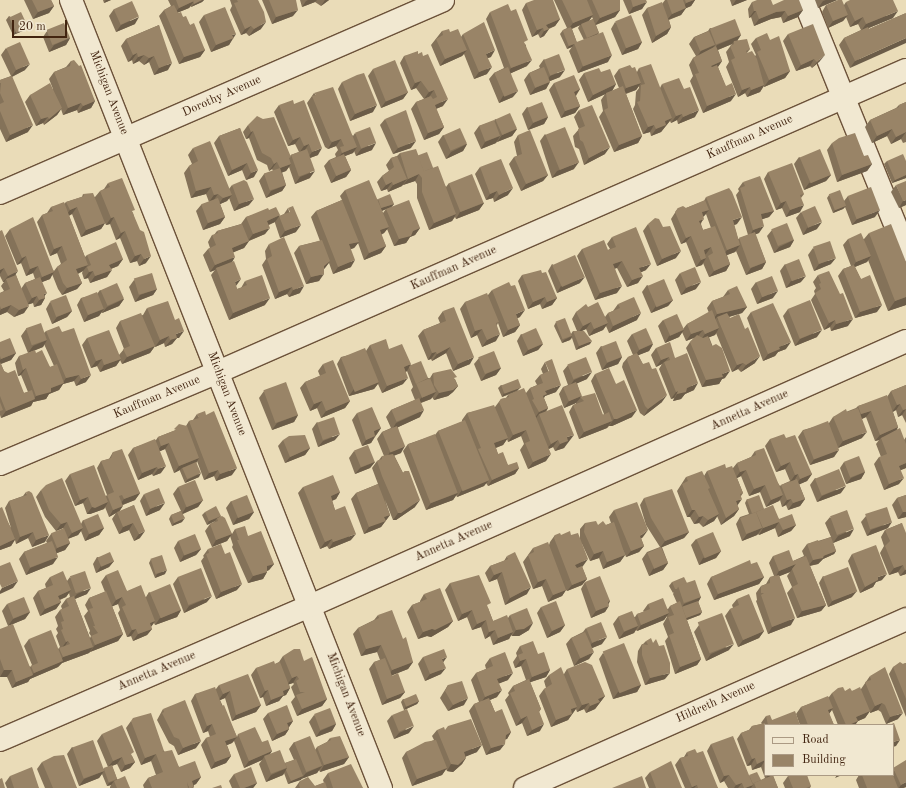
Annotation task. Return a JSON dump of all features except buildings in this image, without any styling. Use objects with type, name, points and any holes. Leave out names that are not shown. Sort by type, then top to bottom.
[{"type":"street","name":"Michigan Avenue","points":[[71,0],[381,788]]},
{"type":"street","name":"Dorothy Avenue","points":[[0,193],[443,0]]},
{"type":"street","points":[[804,0],[906,251]]},
{"type":"street","name":"Kauffman Avenue","points":[[0,464],[218,372],[906,70]]},
{"type":"street","name":"Annetta Avenue","points":[[0,740],[310,606],[906,341]]},
{"type":"street","name":"Hildreth Avenue","points":[[525,788],[906,619]]}]
